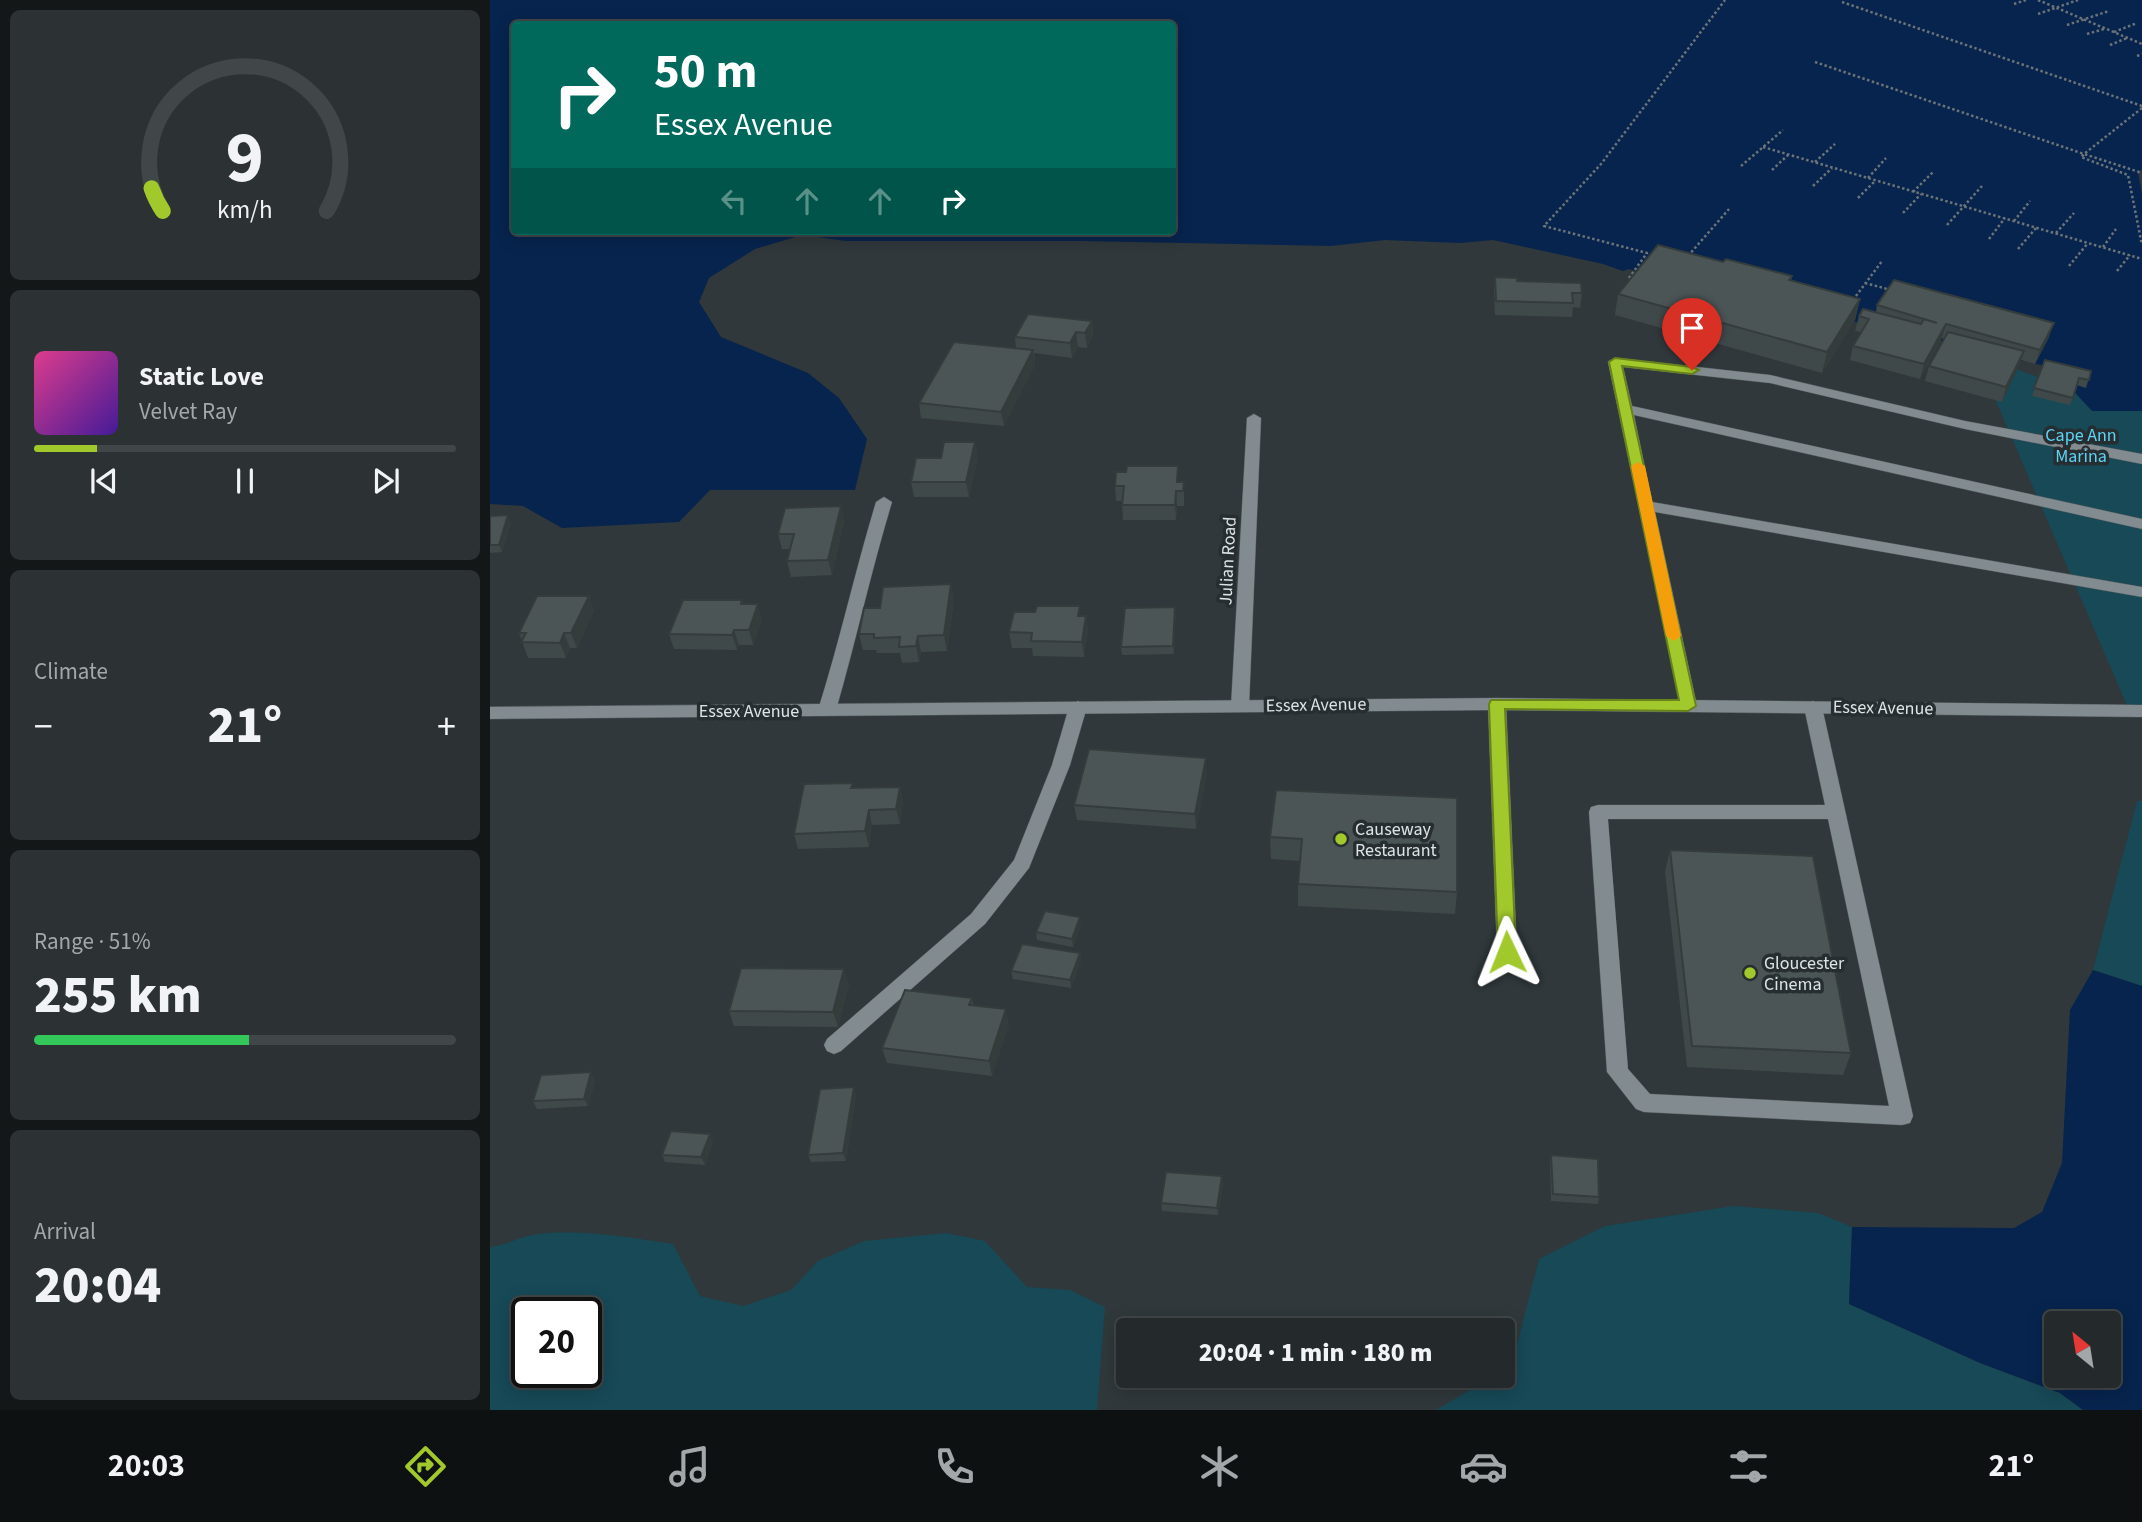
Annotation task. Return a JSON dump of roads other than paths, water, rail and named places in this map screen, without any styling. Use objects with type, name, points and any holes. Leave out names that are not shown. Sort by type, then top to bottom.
[{"type":"street","points":[[1688,706],[1615,362],[1770,379],[1965,425],[2142,459]]},
{"type":"street","points":[[1626,409],[2142,524]]},
{"type":"street","name":"Julian Road","points":[[1240,706],[1255,418]]},
{"type":"street","points":[[827,710],[849,638],[871,544],[884,502]]},
{"type":"street","points":[[1647,506],[2142,592]]},
{"type":"street","points":[[1497,704],[1507,952]]},
{"type":"street","name":"Essex Avenue","points":[[490,713],[1497,704],[2142,711]]},
{"type":"street","points":[[834,1045],[978,919],[1022,863],[1060,765],[1078,707]]},
{"type":"street","points":[[1813,707],[1836,812],[1902,1116],[1644,1102],[1618,1072],[1598,813],[1836,812]]},
{"type":"water","points":[[490,0],[2142,0],[2142,169],[2138,173],[2142,194],[2142,411],[2092,411],[2053,369],[2045,366],[1878,326],[1703,294],[1704,287],[1493,240],[1460,243],[1385,240],[1331,246],[1083,241],[846,241],[802,235],[755,249],[709,278],[699,302],[721,337],[808,373],[839,398],[867,439],[855,490],[710,490],[679,522],[562,528],[523,506],[490,504]]},
{"type":"water","points":[[2093,970],[2142,986],[2142,1410],[2083,1410],[2060,1393],[2047,1388],[2121,1388],[2121,1311],[2044,1311],[2044,1387],[1980,1363],[1849,1304],[1852,1227],[2014,1228],[2042,1212],[2062,1163],[2070,1010]]},
{"type":"place","name":"Causeway Restaurant","points":[[1341,839]]},
{"type":"place","name":"Gloucester Cinema","points":[[1750,973]]},
{"type":"park label","name":"Cape Ann Marina","points":[[2081,445]]}]
